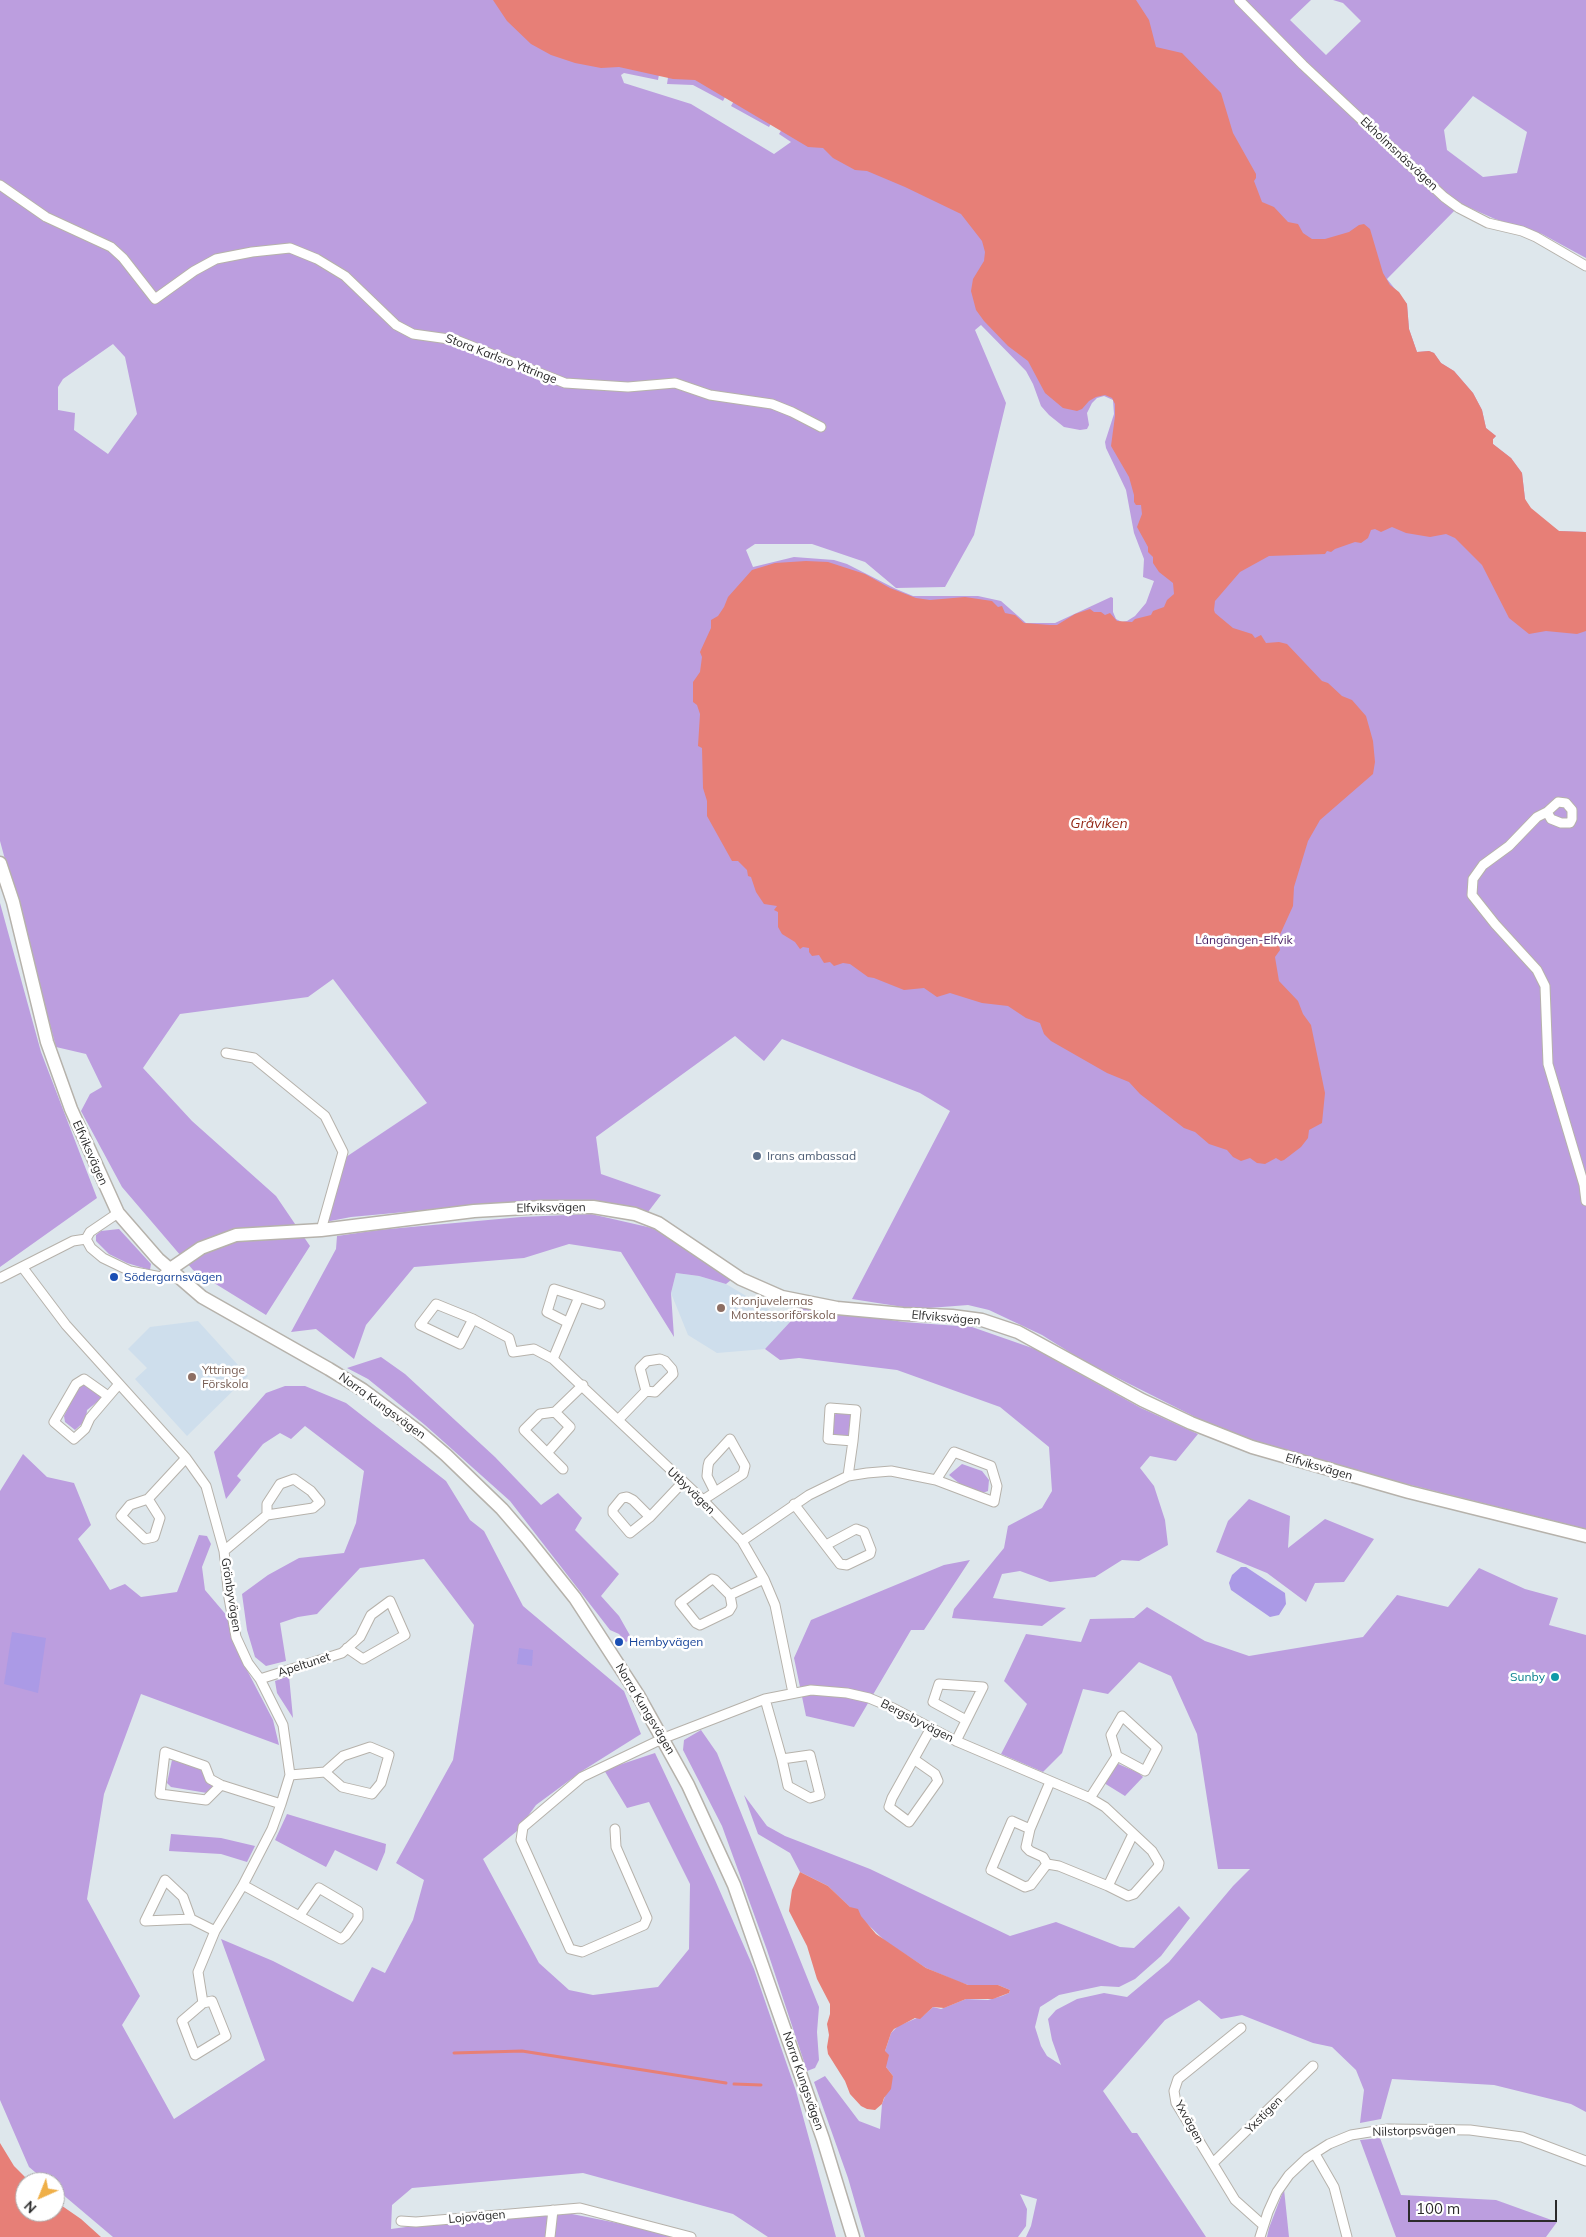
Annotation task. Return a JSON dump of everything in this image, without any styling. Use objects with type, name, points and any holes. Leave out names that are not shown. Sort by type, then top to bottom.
[{"type":"street","name":"Ekholmsnäsvägen","points":[[1238,0],[1444,197],[1459,208],[1488,223],[1522,231],[1536,237],[1586,266]]},
{"type":"street","name":"Stora Karlsro Yttringe","points":[[0,185],[46,217],[111,247],[123,258],[154,299],[194,271],[216,260],[252,252],[290,248],[317,259],[345,276],[396,325],[413,334],[456,340],[565,383],[628,387],[675,383],[710,395],[772,404],[821,427]]},
{"type":"street","points":[[1548,812],[1537,817],[1509,846],[1483,865],[1473,880],[1472,895],[1495,924],[1537,970],[1545,986],[1548,1064],[1584,1185],[1586,1201]]},
{"type":"street","name":"Elfviksvägen","points":[[0,863],[13,902],[47,1042],[71,1109],[118,1214],[169,1270],[201,1248],[236,1235],[321,1230],[474,1211],[542,1206],[593,1207],[635,1214],[658,1222],[741,1279],[782,1297],[837,1308],[952,1316],[982,1320],[1018,1332],[1142,1400],[1190,1423],[1252,1447],[1409,1492],[1586,1536]]},
{"type":"street","points":[[226,1052],[254,1058],[325,1116],[343,1152],[321,1230]]},
{"type":"street","points":[[86,1239],[90,1232],[118,1214]]},
{"type":"street","points":[[0,1278],[73,1241],[86,1239]]},
{"type":"street","points":[[86,1239],[91,1248],[103,1258],[130,1271],[161,1277],[169,1270]]},
{"type":"street","name":"Grönbyvägen","points":[[23,1268],[50,1306],[186,1458],[206,1486],[224,1551],[229,1598],[236,1637],[248,1663],[260,1679],[283,1726],[290,1775],[272,1829],[215,1930],[198,1972],[202,2003]]},
{"type":"street","name":"Norra Kungsvägen","points":[[169,1270],[213,1304],[329,1369],[378,1401],[418,1431],[478,1484],[527,1538],[575,1598],[614,1656],[664,1738],[704,1818],[734,1885],[807,2093],[853,2237]]},
{"type":"street","points":[[567,1322],[547,1312],[554,1289],[600,1304]]},
{"type":"street","points":[[553,1359],[579,1297]]},
{"type":"street","points":[[436,1304],[473,1319],[460,1344],[420,1325],[436,1304]]},
{"type":"street","name":"Utbyvägen","points":[[473,1319],[509,1338],[513,1352],[534,1349],[553,1359],[583,1385],[742,1541],[764,1579],[775,1605],[793,1693]]},
{"type":"street","points":[[108,1396],[84,1379],[76,1384],[54,1422],[74,1439],[85,1430],[90,1418],[119,1384]]},
{"type":"street","points":[[563,1469],[524,1430],[540,1414],[555,1412],[583,1385]]},
{"type":"street","points":[[618,1420],[646,1391]]},
{"type":"street","points":[[848,1476],[853,1441],[856,1410],[830,1408],[828,1439],[853,1441]]},
{"type":"street","points":[[547,1453],[570,1427],[555,1412]]},
{"type":"street","points":[[702,1500],[715,1492],[744,1474],[745,1466],[730,1439],[709,1462],[707,1476],[715,1492]]},
{"type":"street","points":[[742,1541],[794,1504],[848,1476],[891,1471],[936,1480],[994,1502],[997,1486],[991,1466],[954,1452],[936,1480]]},
{"type":"street","points":[[148,1499],[160,1518],[154,1537],[145,1539],[121,1516],[130,1504],[148,1499],[186,1458]]},
{"type":"street","points":[[224,1551],[267,1516],[313,1508],[320,1502],[311,1491],[294,1479],[280,1484],[267,1504],[267,1516]]},
{"type":"street","points":[[650,1517],[683,1482]]},
{"type":"street","points":[[794,1504],[840,1564],[845,1565],[870,1554],[871,1550],[864,1532],[856,1529],[826,1545]]},
{"type":"street","points":[[712,1579],[730,1595],[732,1606],[729,1611],[700,1625],[696,1623],[680,1603],[712,1579]]},
{"type":"street","points":[[730,1595],[764,1579]]},
{"type":"street","name":"Apeltunet","points":[[260,1679],[342,1653],[347,1648],[360,1636],[371,1615],[390,1600],[405,1635],[363,1659],[347,1648]]},
{"type":"street","points":[[956,1741],[983,1687],[939,1684],[933,1702],[966,1720]]},
{"type":"street","name":"Bergsbyvägen","points":[[664,1738],[765,1699],[793,1693],[811,1690],[847,1693],[869,1698],[893,1708],[956,1741],[1090,1798],[1105,1807],[1152,1851],[1158,1859],[1158,1867],[1130,1895],[1108,1886]]},
{"type":"street","points":[[765,1699],[788,1786],[810,1798],[820,1795],[810,1755],[782,1759]]},
{"type":"street","points":[[1090,1798],[1117,1756],[1111,1735],[1122,1716],[1157,1748],[1145,1771],[1117,1756]]},
{"type":"street","points":[[915,1760],[935,1774],[938,1781],[909,1822],[890,1807],[892,1798],[915,1760],[931,1728]]},
{"type":"street","points":[[614,1829],[616,1848],[647,1918],[644,1925],[582,1952],[570,1949],[521,1840],[523,1827],[582,1777],[664,1738]]},
{"type":"street","points":[[290,1775],[325,1772],[343,1756],[370,1747],[389,1755],[381,1783],[372,1794],[342,1786],[325,1772]]},
{"type":"street","points":[[221,1785],[206,1800],[160,1794],[165,1752],[205,1766],[210,1779],[221,1785],[281,1804]]},
{"type":"street","points":[[1047,1864],[1043,1857],[1026,1847],[1030,1829],[1050,1782]]},
{"type":"street","points":[[1030,1829],[1012,1821],[990,1870],[1025,1887],[1031,1885],[1047,1864]]},
{"type":"street","points":[[1047,1864],[1059,1866],[1108,1886],[1133,1834]]},
{"type":"street","points":[[191,1919],[183,1897],[166,1880],[145,1921],[191,1919],[215,1930]]},
{"type":"street","points":[[242,1885],[341,1939],[358,1918],[358,1911],[319,1888],[300,1915]]},
{"type":"street","points":[[212,2001],[226,2036],[195,2054],[182,2021],[202,2003],[212,2001]]},
{"type":"street","name":"Yxvägen","points":[[1241,2028],[1178,2079],[1174,2091],[1176,2103],[1235,2200],[1264,2225]]},
{"type":"street","name":"Yxstigen","points":[[1214,2163],[1313,2066]]},
{"type":"street","name":"Nilstorpsvägen","points":[[1260,2237],[1277,2192],[1289,2175],[1329,2144],[1351,2135],[1388,2129],[1440,2128],[1470,2130],[1522,2137],[1586,2161]]},
{"type":"street","points":[[1315,2154],[1334,2187],[1347,2237]]},
{"type":"street","name":"Lojovägen","points":[[401,2222],[580,2208],[691,2237]]},
{"type":"street","points":[[550,2237],[553,2210]]},
{"type":"shaded area","name":"Kronjuvelernas Montessoriförskola","points":[[676,1273],[699,1276],[726,1284],[790,1322],[765,1349],[717,1353],[688,1335],[671,1293]]},
{"type":"shaded area","name":"Yttringe Förskola","points":[[198,1321],[248,1376],[187,1436],[135,1379],[147,1368],[128,1349],[150,1327]]},
{"type":"shaded area","points":[[1241,1567],[1246,1567],[1285,1593],[1286,1604],[1279,1615],[1270,1617],[1231,1590],[1229,1583],[1232,1575]]},
{"type":"shaded area","points":[[12,1632],[46,1638],[38,1693],[4,1684]]},
{"type":"shaded area","points":[[519,1648],[533,1650],[532,1666],[517,1664]]},
{"type":"green space","name":"Långängen-Elfvik","points":[[0,0],[1311,0],[1290,20],[1326,55],[1361,21],[1343,3],[1333,0],[1586,0],[1586,258],[1542,234],[1495,219],[1461,204],[1387,279],[1407,304],[1409,329],[1417,352],[1429,351],[1434,353],[1441,363],[1454,371],[1473,393],[1482,410],[1486,428],[1496,436],[1493,439],[1493,444],[1511,458],[1522,473],[1525,499],[1528,506],[1541,519],[1559,531],[1586,532],[1586,1529],[1339,1467],[1250,1441],[1205,1422],[1082,1360],[1042,1335],[989,1310],[968,1305],[916,1309],[852,1299],[950,1111],[920,1093],[782,1039],[764,1061],[735,1036],[596,1137],[601,1174],[661,1195],[648,1212],[588,1204],[448,1208],[351,1217],[320,1223],[340,1161],[427,1103],[333,979],[308,997],[180,1014],[143,1068],[192,1121],[276,1196],[310,1246],[266,1315],[193,1270],[122,1187],[81,1111],[90,1094],[102,1087],[86,1054],[56,1047],[0,841]],"holes":[[[660,69],[669,71],[667,84],[693,85],[723,101],[728,91],[737,96],[731,106],[769,127],[774,118],[785,124],[779,134],[791,142],[774,154],[691,104],[624,83],[621,75],[624,73],[658,80]],[[1473,96],[1527,132],[1517,173],[1483,177],[1447,150],[1444,130]],[[981,325],[1026,371],[1041,406],[1064,427],[1080,430],[1087,429],[1089,425],[1087,413],[1092,403],[1097,398],[1104,396],[1113,400],[1114,414],[1105,442],[1106,448],[1126,490],[1134,533],[1144,559],[1143,577],[1154,581],[1146,603],[1135,616],[1127,621],[1122,622],[1116,619],[1113,612],[1113,598],[1111,597],[1055,623],[1026,623],[1001,601],[978,596],[913,596],[896,589],[847,564],[834,560],[794,557],[753,567],[746,550],[755,544],[812,544],[865,562],[896,588],[945,587],[974,535],[1006,403],[975,330]],[[113,344],[125,357],[137,414],[108,454],[74,430],[75,413],[58,410],[58,387],[63,379]]]},
{"type":"green space","points":[[0,903],[41,1052],[97,1198],[0,1267]]},
{"type":"green space","points":[[591,1214],[652,1228],[685,1246],[731,1280],[726,1284],[699,1276],[676,1273],[671,1293],[674,1337],[621,1252],[569,1244],[524,1258],[414,1267],[366,1325],[354,1359],[316,1329],[291,1332],[336,1249],[337,1236],[378,1230],[521,1217]]},
{"type":"green space","points":[[119,1229],[151,1264],[150,1270],[127,1263],[109,1254],[96,1241],[96,1235],[101,1231]]},
{"type":"green space","points":[[801,1306],[904,1322],[972,1327],[1035,1349],[1141,1408],[1198,1434],[1176,1461],[1150,1456],[1140,1468],[1154,1486],[1165,1520],[1168,1545],[1139,1561],[1122,1560],[1095,1577],[1050,1582],[1020,1571],[1002,1574],[993,1598],[1066,1608],[1042,1626],[952,1618],[954,1609],[1004,1548],[1008,1526],[1042,1508],[1052,1491],[1049,1447],[1000,1407],[897,1370],[799,1358],[780,1360],[765,1349],[790,1322]]},
{"type":"green space","points":[[381,1357],[405,1374],[495,1457],[541,1505],[558,1493],[582,1518],[575,1530],[619,1574],[601,1596],[619,1616],[632,1639],[626,1642],[619,1634],[610,1630],[510,1501],[425,1425],[368,1379],[347,1368]]},
{"type":"green space","points":[[84,1383],[102,1395],[102,1398],[87,1410],[86,1420],[75,1430],[65,1422],[64,1416],[79,1386]]},
{"type":"green space","points":[[285,1386],[305,1386],[346,1403],[446,1481],[470,1520],[484,1531],[523,1606],[624,1691],[641,1734],[582,1771],[536,1805],[517,1831],[483,1859],[539,1963],[569,1990],[593,1995],[658,1987],[689,1949],[690,1884],[649,1802],[627,1808],[604,1770],[655,1753],[715,1880],[754,1969],[796,2091],[836,2237],[768,2237],[733,2214],[583,2173],[412,2188],[392,2205],[391,2229],[443,2222],[567,2213],[637,2227],[674,2237],[113,2237],[65,2196],[65,2172],[35,2172],[29,2167],[0,2100],[0,1491],[23,1454],[47,1477],[74,1483],[91,1525],[78,1539],[110,1590],[125,1584],[141,1597],[177,1592],[199,1535],[207,1536],[211,1544],[202,1567],[205,1590],[228,1617],[236,1649],[273,1720],[279,1745],[141,1694],[104,1794],[87,1899],[140,1996],[122,2025],[174,2119],[265,2060],[221,1939],[273,1961],[353,2002],[372,1967],[385,1973],[413,1920],[424,1880],[396,1863],[453,1760],[474,1625],[424,1559],[360,1568],[317,1614],[298,1617],[280,1623],[286,1661],[266,1666],[255,1657],[247,1630],[242,1594],[268,1575],[299,1558],[344,1553],[356,1523],[364,1471],[305,1426],[291,1439],[280,1433],[263,1444],[237,1476],[241,1480],[226,1499],[214,1452],[266,1393]]},
{"type":"green space","points":[[848,1412],[852,1416],[851,1435],[846,1438],[836,1437],[833,1434],[833,1416],[837,1413]]},
{"type":"green space","points":[[962,1464],[982,1471],[989,1480],[988,1491],[980,1494],[960,1484],[949,1475]]},
{"type":"green space","points":[[1249,1499],[1290,1516],[1288,1548],[1325,1519],[1374,1539],[1344,1582],[1315,1583],[1306,1602],[1267,1573],[1216,1552],[1228,1521]]},
{"type":"green space","points":[[970,1560],[924,1630],[911,1630],[854,1727],[806,1716],[794,1658],[811,1620],[944,1565]]},
{"type":"green space","points":[[1479,1568],[1525,1589],[1558,1598],[1549,1625],[1586,1635],[1586,2112],[1571,2104],[1494,2085],[1392,2079],[1381,2119],[1360,2123],[1364,2090],[1356,2070],[1332,2047],[1313,2043],[1242,2015],[1221,2019],[1199,2000],[1165,2020],[1103,2091],[1132,2133],[1137,2133],[1206,2237],[1026,2237],[1031,2226],[1037,2199],[1020,2194],[1027,2209],[1026,2226],[1018,2237],[865,2237],[848,2178],[814,2082],[825,2076],[859,2121],[880,2129],[882,2104],[893,2076],[886,2067],[885,2051],[891,2033],[898,2026],[924,2015],[933,2007],[941,2009],[966,1999],[988,2000],[1009,1993],[1010,1990],[998,1985],[968,1985],[959,1982],[926,1968],[885,1941],[828,1886],[800,1872],[790,1853],[758,1834],[744,1795],[767,1826],[785,1836],[870,1869],[1010,1936],[1056,1922],[1120,1947],[1134,1948],[1179,1906],[1190,1918],[1161,1956],[1135,1979],[1119,1987],[1101,1986],[1059,1995],[1040,2007],[1035,2027],[1041,2046],[1047,2056],[1061,2065],[1052,2040],[1048,2019],[1056,2010],[1077,1999],[1104,1993],[1127,1997],[1169,1962],[1233,1886],[1250,1869],[1218,1869],[1197,1734],[1171,1676],[1139,1662],[1108,1694],[1083,1689],[1062,1753],[1043,1772],[1001,1754],[1027,1704],[1004,1681],[1026,1634],[1081,1642],[1090,1619],[1134,1618],[1147,1607],[1205,1641],[1249,1656],[1363,1637],[1397,1595],[1448,1607]]},
{"type":"green space","points":[[289,1676],[293,1718],[277,1693],[275,1681]]},
{"type":"green space","points":[[701,1730],[717,1753],[819,2007],[817,2032],[819,2060],[815,2068],[807,2071],[767,1950],[722,1826],[683,1750],[684,1740]]},
{"type":"green space","points":[[172,1760],[200,1769],[213,1787],[207,1793],[171,1787],[167,1783]]},
{"type":"green space","points":[[1116,1763],[1139,1773],[1143,1777],[1125,1796],[1104,1783]]},
{"type":"green space","points":[[287,1814],[386,1844],[385,1852],[377,1871],[335,1850],[326,1867],[275,1840]]},
{"type":"green space","points":[[171,1834],[221,1838],[255,1846],[247,1862],[221,1854],[169,1851]]},
{"type":"green space","points":[[1380,2138],[1401,2195],[1496,2200],[1557,2222],[1546,2237],[1396,2237],[1360,2140]]},
{"type":"green space","points":[[1284,2189],[1289,2237],[1267,2237],[1269,2228]]},
{"type":"water","name":"Gråviken","points":[[493,0],[1136,0],[1149,20],[1156,47],[1182,53],[1221,93],[1233,133],[1256,174],[1254,181],[1262,202],[1274,207],[1288,222],[1298,224],[1303,233],[1312,239],[1325,239],[1349,232],[1364,224],[1370,229],[1383,273],[1390,285],[1399,292],[1407,304],[1409,329],[1417,352],[1429,351],[1434,353],[1441,363],[1454,371],[1473,393],[1482,410],[1486,428],[1496,436],[1493,439],[1493,444],[1511,458],[1522,473],[1525,499],[1531,508],[1559,531],[1586,532],[1586,631],[1577,634],[1546,631],[1529,634],[1509,618],[1482,565],[1455,538],[1446,534],[1430,537],[1406,533],[1392,527],[1381,532],[1375,529],[1371,530],[1368,538],[1361,543],[1355,542],[1331,552],[1327,551],[1325,554],[1269,556],[1240,572],[1215,601],[1215,613],[1233,628],[1252,634],[1255,638],[1261,635],[1266,643],[1279,642],[1287,644],[1322,681],[1328,683],[1342,696],[1352,700],[1366,716],[1373,741],[1375,762],[1373,774],[1320,820],[1308,841],[1294,887],[1293,906],[1278,939],[1280,950],[1275,957],[1279,981],[1298,1001],[1303,1014],[1311,1025],[1325,1093],[1322,1123],[1309,1130],[1308,1138],[1301,1147],[1284,1160],[1281,1161],[1276,1158],[1265,1164],[1257,1163],[1250,1158],[1241,1161],[1233,1157],[1227,1150],[1209,1144],[1195,1132],[1184,1128],[1140,1094],[1129,1082],[1107,1073],[1051,1041],[1044,1034],[1040,1023],[1026,1018],[1008,1006],[982,1003],[950,993],[937,997],[924,988],[904,990],[868,977],[850,964],[843,963],[834,966],[830,962],[824,963],[819,955],[812,956],[809,948],[803,947],[800,949],[795,942],[782,934],[778,927],[778,912],[774,910],[777,906],[764,904],[756,892],[751,877],[748,876],[747,870],[738,861],[732,861],[707,816],[707,801],[703,788],[702,748],[698,746],[700,714],[697,705],[693,702],[693,682],[700,672],[702,657],[700,652],[711,628],[711,620],[718,616],[728,597],[752,570],[775,563],[828,562],[865,574],[890,588],[916,598],[930,600],[965,597],[992,601],[998,607],[1002,606],[1005,613],[1015,615],[1024,623],[1050,625],[1057,625],[1075,614],[1090,609],[1105,615],[1110,613],[1117,621],[1132,622],[1135,619],[1151,615],[1153,611],[1164,607],[1167,600],[1174,594],[1173,583],[1159,572],[1153,563],[1153,557],[1148,552],[1148,547],[1137,527],[1142,514],[1141,505],[1136,505],[1134,502],[1129,477],[1111,446],[1115,416],[1115,404],[1112,398],[1105,395],[1096,397],[1077,411],[1063,408],[1045,393],[1028,361],[1008,346],[984,321],[976,310],[971,291],[973,279],[984,261],[985,252],[982,241],[961,214],[867,171],[855,170],[833,158],[823,148],[808,147],[695,80],[673,79],[619,67],[601,68],[575,63],[551,55],[531,44],[507,21]]},
{"type":"water","points":[[800,1872],[828,1886],[850,1907],[858,1909],[861,1916],[876,1934],[926,1968],[968,1985],[998,1985],[1010,1990],[1009,1993],[993,1999],[966,1999],[944,2008],[933,2007],[920,2019],[915,2018],[894,2029],[885,2051],[889,2055],[886,2067],[893,2076],[891,2089],[882,2104],[875,2110],[861,2106],[850,2094],[845,2081],[828,2054],[829,2035],[827,2024],[830,2004],[817,1979],[807,1946],[789,1911],[792,1890]]},
{"type":"water","points":[[0,2143],[14,2166],[20,2172],[15,2172],[15,2222],[65,2222],[65,2208],[101,2237],[0,2237]]},
{"type":"waterway","points":[[454,2053],[522,2051],[726,2083]]},
{"type":"waterway","points":[[734,2084],[761,2085]]},
{"type":"place","name":"Irans ambassad","points":[[757,1156]]},
{"type":"place","name":"Södergarnsvägen","points":[[114,1277]]},
{"type":"place","name":"Kronjuvelernas Montessoriförskola","points":[[721,1308]]},
{"type":"place","name":"Yttringe Förskola","points":[[192,1377]]},
{"type":"place","name":"Hembyvägen","points":[[619,1642]]},
{"type":"place","name":"Sunby","points":[[1555,1677]]}]
